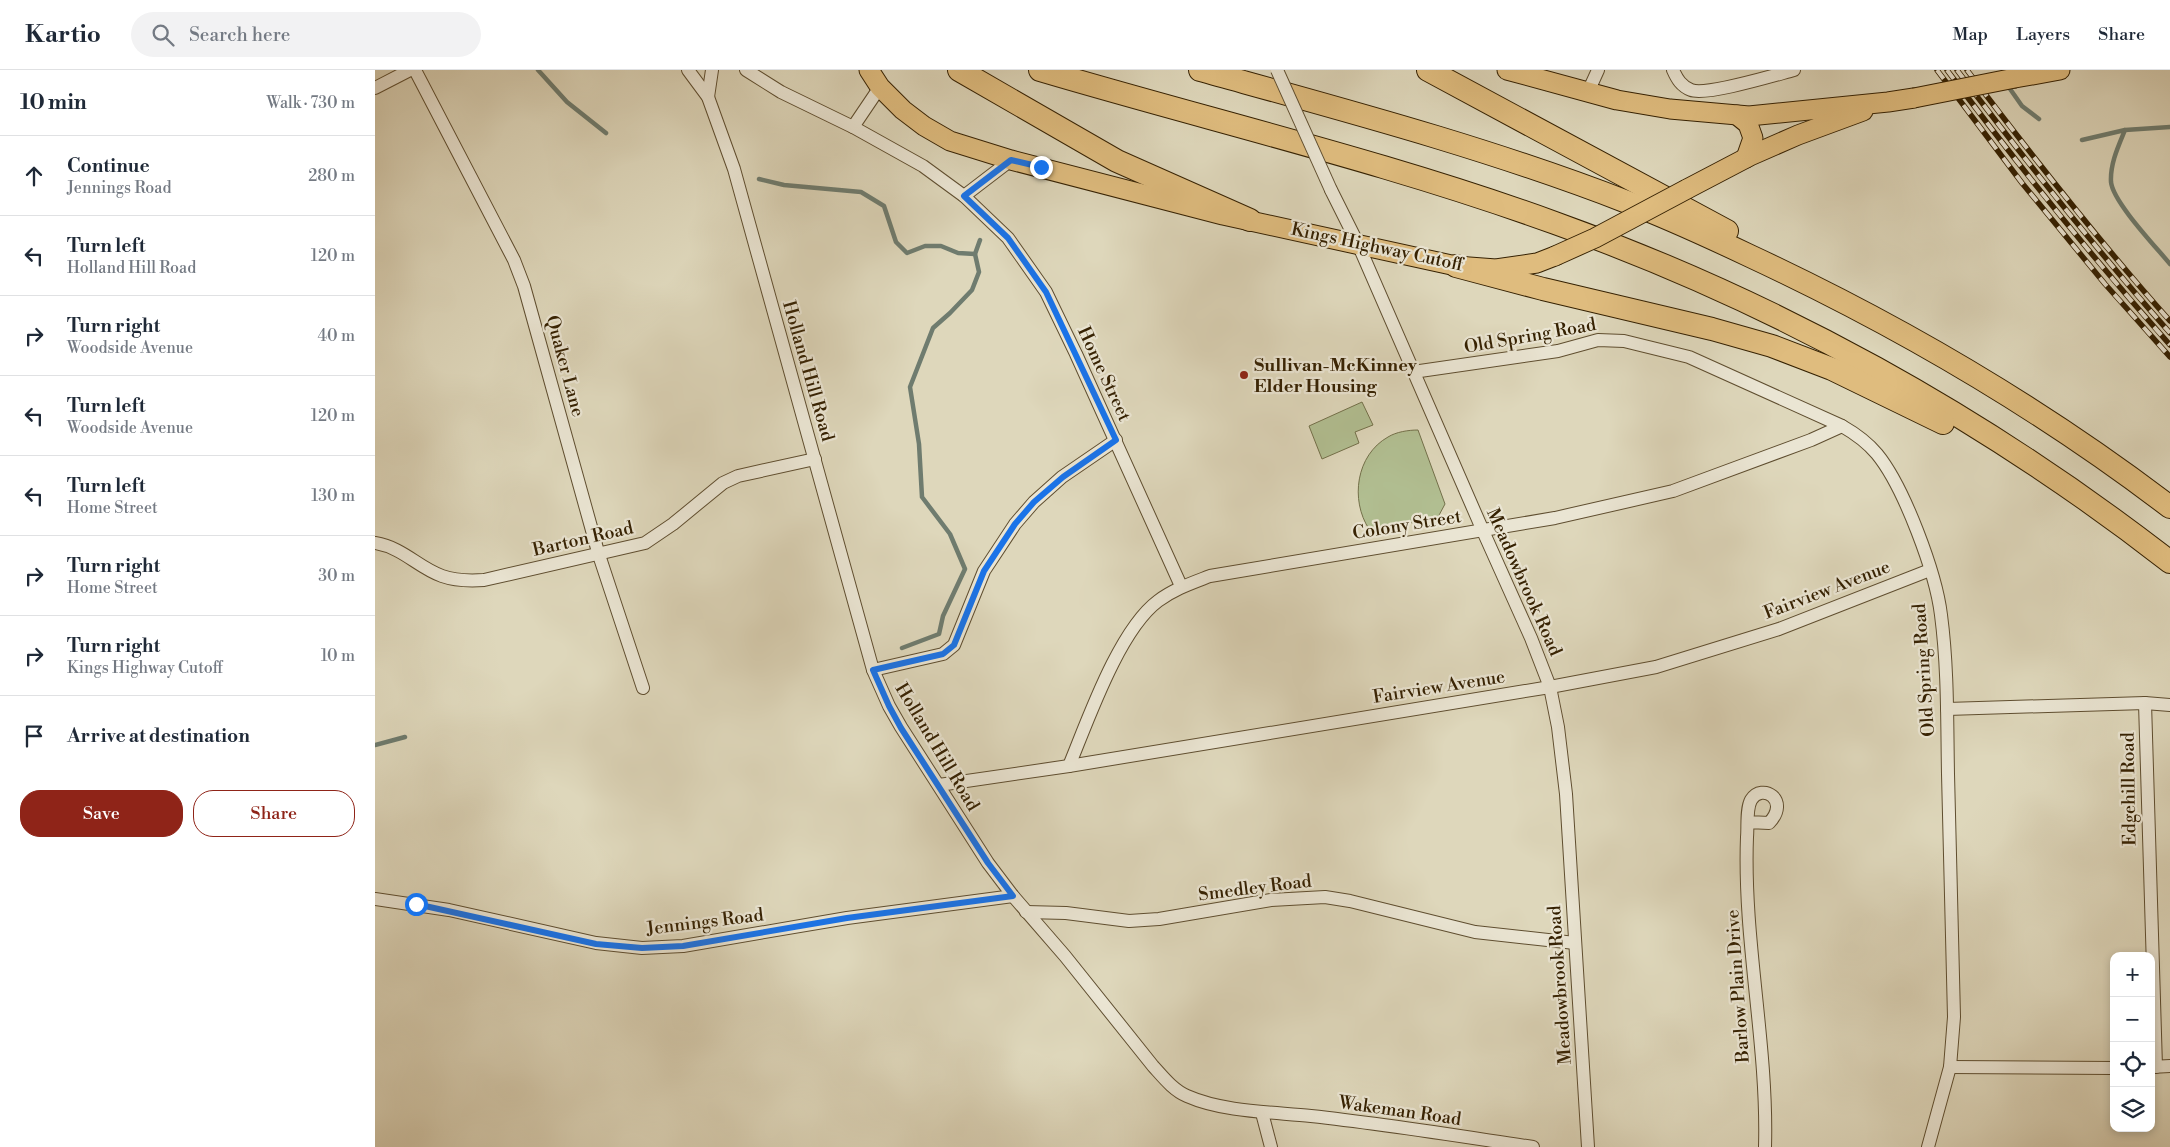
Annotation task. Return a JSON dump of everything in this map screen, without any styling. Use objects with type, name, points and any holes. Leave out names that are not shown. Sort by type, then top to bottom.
[{"type":"highway","points":[[959,70],[1117,161],[1250,220]]},
{"type":"highway","points":[[1041,70],[1457,189],[1556,223],[1654,261],[1749,304],[1889,375],[1979,429],[2067,487],[2170,562]]},
{"type":"highway","points":[[1200,70],[1426,134],[1580,184],[1680,224],[1825,292],[1919,342],[2010,397],[2102,457],[2170,507]]},
{"type":"highway","points":[[1428,70],[1714,223],[1825,292]]},
{"type":"highway","points":[[1456,266],[1543,290],[1719,331],[1803,357],[1896,399],[2067,487]]},
{"type":"main road","name":"Kings Highway Cutoff","points":[[869,70],[880,87],[903,110],[923,126],[951,141],[1011,160],[1223,215],[1456,266],[1496,269],[1537,263],[1555,256],[1595,238],[1745,158],[1798,135],[1888,102]]},
{"type":"main road","name":"Kings Highway Cutoff","points":[[1507,70],[1617,100],[1670,109],[1749,116],[1888,102],[2060,70]]},
{"type":"main road","points":[[1737,115],[1747,124],[1753,138],[1745,158]]},
{"type":"street","points":[[375,88],[411,70]]},
{"type":"street","name":"Quaker Lane","points":[[415,70],[514,260],[524,286],[598,552],[643,688]]},
{"type":"street","name":"Holland Hill Road","points":[[688,70],[708,97],[734,170],[873,670],[889,706],[988,863],[1013,896],[1168,1083],[1187,1096],[1262,1113]]},
{"type":"street","name":"Holland Hill Road","points":[[708,97],[712,70]]},
{"type":"street","name":"Home Street","points":[[746,70],[781,92],[923,166],[964,196],[1008,238],[1046,292],[1116,440],[1181,586]]},
{"type":"street","name":"Meadowbrook Road","points":[[1277,70],[1331,190],[1358,244],[1531,638],[1550,687],[1558,727],[1567,794],[1588,1147]]},
{"type":"street","points":[[1588,92],[1599,70]]},
{"type":"street","points":[[1673,70],[1679,82],[1692,91],[1715,89],[1794,70]]},
{"type":"street","points":[[853,128],[880,87]]},
{"type":"street","points":[[964,196],[1011,160]]},
{"type":"street","name":"Old Spring Road","points":[[1413,372],[1558,351],[1598,340],[1623,342],[1689,357],[1842,426],[1866,443],[1878,455],[1892,476],[1914,522],[1930,570],[1941,614],[1947,709],[1954,1016],[1950,1067],[1928,1147]]},
{"type":"street","name":"Colony Street","points":[[1069,766],[1107,676],[1127,639],[1152,606],[1181,586],[1210,576],[1555,518],[1673,491],[1811,440],[1842,426]]},
{"type":"street","points":[[873,670],[943,654],[954,645],[984,571],[1015,524],[1034,502],[1063,477],[1116,440]]},
{"type":"street","name":"Barton Road","points":[[375,542],[399,550],[440,576],[465,581],[485,580],[598,552],[645,543],[673,524],[723,483],[738,476],[815,459]]},
{"type":"street","name":"Fairview Avenue","points":[[939,785],[1069,766],[1550,687],[1655,667],[1779,629],[1930,570]]},
{"type":"street","points":[[1947,709],[2145,703],[2170,705]]},
{"type":"street","name":"Edgehill Road","points":[[2145,703],[2152,1042]]},
{"type":"street","name":"Barlow Plain Drive","points":[[1748,822],[1750,934],[1764,1092],[1765,1147]]},
{"type":"street","name":"Jennings Road","points":[[375,899],[449,910],[596,944],[642,948],[683,946],[847,918],[1013,896]]},
{"type":"street","name":"Smedley Road","points":[[1027,912],[1066,913],[1129,921],[1159,919],[1271,900],[1325,897],[1350,901],[1475,932],[1575,943]]},
{"type":"street","points":[[2155,1067],[2170,1066]]},
{"type":"street","points":[[1950,1067],[2110,1068]]},
{"type":"street","points":[[1262,1113],[1271,1147]]},
{"type":"street","name":"Wakeman Road","points":[[1262,1113],[1310,1116],[1533,1147]]},
{"type":"green space","points":[[1362,402],[1373,425],[1355,432],[1359,443],[1322,459],[1309,426]]},
{"type":"green space","points":[[1410,430],[1418,430],[1445,504],[1437,519],[1369,529],[1359,505],[1359,479],[1363,466],[1377,445],[1388,437]]},
{"type":"waterway","points":[[538,70],[567,102],[606,133]]},
{"type":"waterway","points":[[2008,86],[2022,106],[2039,119]]},
{"type":"waterway","points":[[2082,140],[2125,130],[2170,127]]},
{"type":"waterway","points":[[2125,130],[2112,169],[2111,182],[2114,191],[2127,212],[2170,264]]},
{"type":"waterway","points":[[759,179],[784,185],[861,192],[884,206],[896,242],[907,253],[925,246],[941,246],[958,253],[975,254]]},
{"type":"waterway","points":[[902,648],[939,634],[943,616],[965,569],[950,534],[922,497],[919,444],[910,387],[933,328],[972,290],[979,272],[975,254],[980,240]]},
{"type":"waterway","points":[[375,745],[405,737]]},
{"type":"railway","points":[[1937,70],[2022,183],[2105,284],[2170,357]]},
{"type":"railway","points":[[1947,70],[2055,210],[2170,345]]},
{"type":"railway","points":[[1957,70],[2061,203],[2170,333]]},
{"type":"railway","points":[[1967,70],[2066,197],[2170,321]]},
{"type":"place","name":"Sullivan-McKinney Elder Housing","points":[[1244,375]]},
{"type":"route","points":[[416,904],[477,916],[596,944],[642,948],[683,946],[847,918],[1013,896],[988,863],[901,728],[873,670],[943,654],[954,645],[984,571],[1015,524],[1034,502],[1063,477],[1116,440],[1046,292],[1008,238],[964,196],[1011,160],[1041,167]]}]
